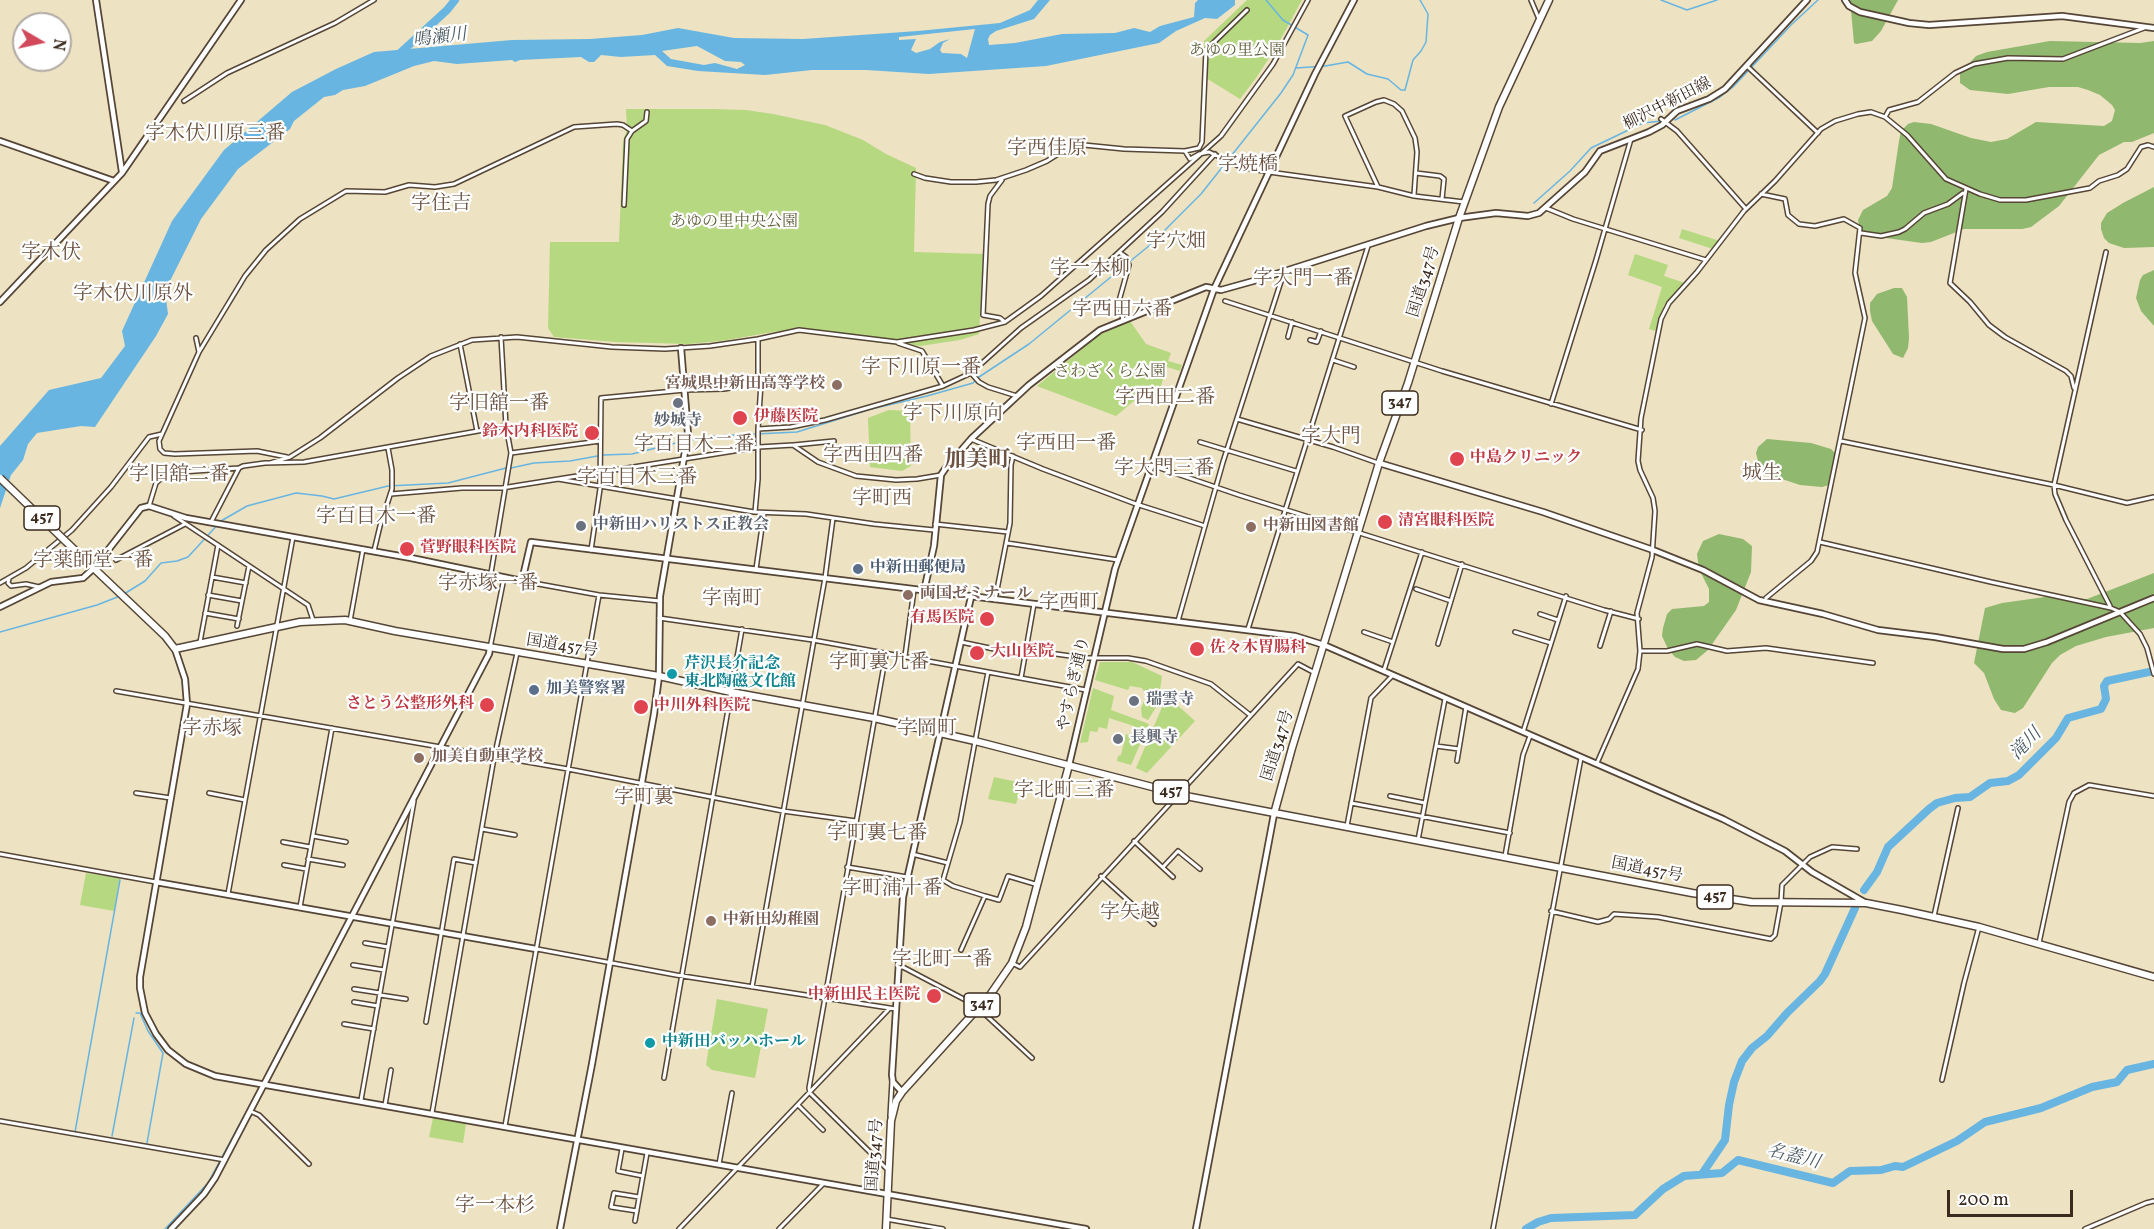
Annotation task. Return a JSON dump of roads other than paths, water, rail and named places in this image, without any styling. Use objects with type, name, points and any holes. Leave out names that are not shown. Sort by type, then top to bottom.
[{"type":"highway","name":"国道347号","points":[[1274,814],[1379,463],[1414,362],[1464,202],[1499,107],[1549,0]]},
{"type":"highway","name":"457","points":[[0,478],[165,636],[175,649]]},
{"type":"highway","name":"国道457号","points":[[175,649],[313,620],[350,621],[517,653],[658,676],[874,718],[1069,765]]},
{"type":"highway","name":"国道347号","points":[[886,1229],[891,1121],[896,1101],[978,1009],[1002,980],[1012,963],[1023,936],[1069,765]]},
{"type":"highway","name":"457","points":[[1069,765],[1177,793],[1274,814]]},
{"type":"highway","name":"国道457号","points":[[1274,814],[1692,893],[1751,902],[1866,903],[1979,927],[2154,977]]},
{"type":"street","points":[[96,0],[122,173]]},
{"type":"street","points":[[0,302],[122,173],[242,0]]},
{"type":"street","points":[[184,101],[226,73],[335,23],[374,0]]},
{"type":"street","points":[[270,463],[288,457],[320,438],[417,364],[460,344],[501,337],[612,347],[681,348],[758,339],[799,330],[897,342],[980,329],[1005,322],[1041,296],[1204,152],[1232,122],[1260,85],[1308,0]]},
{"type":"street","name":"やすらぎ通り","points":[[1069,765],[1118,560],[1214,289],[1315,74],[1354,0]]},
{"type":"street","points":[[1530,0],[1539,21]]},
{"type":"street","name":"柳沢中新田線","points":[[941,475],[971,439],[1018,396],[1100,330],[1206,287],[1221,290],[1459,218],[1496,213],[1528,216],[1539,213],[1585,172],[1600,151],[1631,139],[1677,111],[1709,99],[1725,89],[1748,67],[1807,0]]},
{"type":"street","points":[[1845,0],[1849,6],[1860,12],[1929,25],[2062,16],[2154,28]]},
{"type":"street","points":[[914,174],[936,180],[966,183],[1003,178],[1047,161],[1074,144],[1124,149],[1185,151],[1199,148],[1202,142],[1206,50],[1247,10]]},
{"type":"street","points":[[1885,117],[1889,110],[1918,102],[1955,73],[1974,64],[2008,58],[2063,59],[2144,28]]},
{"type":"street","points":[[1748,67],[1818,133]]},
{"type":"street","points":[[1378,187],[1345,117],[1384,100],[1394,104],[1405,116],[1417,146],[1414,195]]},
{"type":"street","points":[[624,205],[626,145],[632,131],[646,121],[647,112]]},
{"type":"street","points":[[1597,765],[1634,683],[1638,669],[1640,651],[1637,613],[1653,550],[1654,504],[1638,461],[1642,430],[1641,418],[1664,312],[1746,209],[1818,133],[1835,121],[1871,112],[1885,117],[1907,135],[1946,179],[1966,189],[2000,200],[2026,200],[2090,188],[2099,181],[2118,175],[2127,169],[2141,147],[2148,145],[2154,147]]},
{"type":"street","points":[[1663,121],[1677,131],[1746,209]]},
{"type":"street","points":[[288,457],[257,451],[168,454],[160,449],[159,441],[198,352],[245,276],[266,250],[300,219],[346,191],[385,192],[409,185],[435,187],[454,184],[574,127],[617,124],[632,131]]},
{"type":"street","points":[[1551,404],[1631,139]]},
{"type":"street","points":[[0,141],[114,181]]},
{"type":"street","points":[[1185,151],[1186,156],[1190,159],[1204,152],[1215,154],[1241,167],[1464,202]]},
{"type":"street","points":[[758,430],[791,427],[825,420],[944,386],[971,373],[1021,328],[1089,280],[1162,212],[1215,154]]},
{"type":"street","points":[[1416,173],[1440,176],[1444,179],[1442,199]]},
{"type":"street","points":[[1003,178],[990,196],[988,204],[983,315],[1000,318],[1005,322]]},
{"type":"street","points":[[1861,233],[1881,236],[1899,232],[1924,213],[1953,202],[1966,189]]},
{"type":"street","points":[[1966,189],[1950,283],[1989,325],[2005,337],[2066,371],[2074,382],[2074,390]]},
{"type":"street","points":[[1761,194],[1785,199],[1788,215],[1799,224],[1815,226],[1844,219],[1858,226],[1861,233],[1855,273],[1863,308],[1864,327],[1815,558],[1766,598]]},
{"type":"street","points":[[1545,207],[1550,211],[1604,229],[1706,260]]},
{"type":"street","points":[[1248,629],[1368,244]]},
{"type":"street","points":[[1119,252],[1126,257],[1129,265],[1119,301],[1123,320]]},
{"type":"street","points":[[2106,252],[2054,486],[2066,520],[2111,608]]},
{"type":"street","points":[[1178,621],[1227,449],[1284,272]]},
{"type":"street","points":[[1225,301],[1414,362],[1642,430]]},
{"type":"street","points":[[1288,337],[1292,322]]},
{"type":"street","points":[[1310,340],[1317,342],[1321,331]]},
{"type":"street","points":[[491,573],[511,463],[506,426],[501,337]]},
{"type":"street","points":[[196,338],[198,352]]},
{"type":"street","points":[[758,339],[758,383]]},
{"type":"street","points":[[897,342],[922,351],[944,386]]},
{"type":"street","points":[[460,344],[477,431]]},
{"type":"street","points":[[560,1229],[592,1064],[654,714],[658,676],[660,601],[688,434],[681,348]]},
{"type":"street","points":[[1332,360],[1354,367]]},
{"type":"street","points":[[971,373],[979,381],[994,389],[1018,396]]},
{"type":"street","points":[[591,550],[600,486],[601,398],[685,390],[724,389],[761,382],[755,512]]},
{"type":"street","points":[[1237,419],[1532,509],[1653,550],[1704,570],[1759,600],[1824,614],[1878,630],[2003,649],[2024,649],[2048,642],[2154,598]]},
{"type":"street","points":[[149,506],[156,483],[164,474],[239,468],[246,465],[304,462],[506,426]]},
{"type":"street","points":[[0,583],[47,552],[72,530],[123,472],[149,437],[162,434]]},
{"type":"street","points":[[971,439],[1137,504],[1205,526]]},
{"type":"street","points":[[511,453],[600,441]]},
{"type":"street","points":[[391,494],[507,487],[759,447],[834,441]]},
{"type":"street","points":[[1841,441],[2127,503],[2154,497]]},
{"type":"street","points":[[1200,442],[1296,471]]},
{"type":"street","points":[[793,445],[818,462],[856,476],[896,480],[941,475],[934,546],[924,591]]},
{"type":"street","points":[[375,551],[385,507],[391,494],[392,470],[387,447]]},
{"type":"street","points":[[995,600],[1007,543],[1013,456]]},
{"type":"street","points":[[1151,464],[1284,509],[1639,619]]},
{"type":"street","points":[[211,522],[239,468]]},
{"type":"street","points":[[557,478],[755,512],[833,518],[874,524],[1008,532]]},
{"type":"street","points":[[0,607],[58,581],[80,580],[94,568],[141,508],[149,506],[160,508],[173,515],[308,604],[313,620]]},
{"type":"street","points":[[756,569],[764,513]]},
{"type":"street","points":[[173,515],[375,551],[599,595],[660,601]]},
{"type":"street","points":[[752,987],[825,578],[833,518]]},
{"type":"street","points":[[116,560],[185,524]]},
{"type":"street","points":[[228,894],[293,537]]},
{"type":"street","points":[[522,581],[531,542],[1295,636],[1324,645],[1723,819],[1785,851],[1812,872],[1866,903]]},
{"type":"street","points":[[1820,542],[2111,608],[2120,612],[2140,634],[2154,674]]},
{"type":"street","points":[[1007,543],[1118,560]]},
{"type":"street","points":[[200,644],[216,544]]},
{"type":"street","points":[[350,621],[363,549]]},
{"type":"street","points":[[1384,671],[1422,552]]},
{"type":"street","points":[[1438,644],[1462,564]]},
{"type":"street","points":[[237,626],[249,566]]},
{"type":"street","points":[[171,1229],[204,1194],[265,1084],[489,654],[504,576]]},
{"type":"street","points":[[211,577],[246,583]]},
{"type":"street","points":[[9,579],[8,583],[11,586],[26,584],[41,587]]},
{"type":"street","points":[[1416,589],[1451,601]]},
{"type":"street","points":[[904,656],[914,590]]},
{"type":"street","points":[[208,595],[242,601]]},
{"type":"street","points":[[505,1126],[599,595]]},
{"type":"street","points":[[1523,732],[1566,596]]},
{"type":"street","points":[[891,1121],[900,924],[907,877],[971,597]]},
{"type":"street","points":[[1021,678],[1034,604]]},
{"type":"street","points":[[1600,646],[1611,611]]},
{"type":"street","points":[[205,613],[239,619]]},
{"type":"street","points":[[1540,614],[1558,620]]},
{"type":"street","points":[[659,618],[813,640],[1086,690]]},
{"type":"street","points":[[664,1078],[742,629]]},
{"type":"street","points":[[1364,632],[1393,642]]},
{"type":"street","points":[[1515,632],[1551,643]]},
{"type":"street","points":[[961,642],[999,650],[1026,650],[1094,659],[1137,659],[1198,679],[1216,688],[1250,716]]},
{"type":"street","points":[[1640,651],[1667,651],[1697,644],[1727,651],[1766,648],[1873,663]]},
{"type":"street","points":[[175,649],[185,679],[187,704],[140,977],[142,1001],[156,1034],[176,1058],[197,1070],[216,1076],[1086,1229]]},
{"type":"street","points":[[432,1113],[494,758],[517,653]]},
{"type":"street","points":[[886,654],[809,1088],[810,1093],[888,1170]]},
{"type":"street","points":[[1012,963],[1020,967],[1177,793],[1298,664],[1315,674]]},
{"type":"street","points":[[988,672],[960,822],[944,880],[952,886],[999,900],[1008,876],[1037,885]]},
{"type":"street","points":[[1346,828],[1371,698],[1393,675]]},
{"type":"street","points":[[116,691],[568,769],[783,811],[855,821]]},
{"type":"street","points":[[1417,841],[1445,698]]},
{"type":"street","points":[[1457,761],[1466,708]]},
{"type":"street","points":[[300,907],[332,728]]},
{"type":"street","points":[[1504,858],[1523,755],[1530,736]]},
{"type":"street","points":[[1436,746],[1459,749]]},
{"type":"street","points":[[1493,1229],[1581,758]]},
{"type":"street","points":[[2038,945],[2069,802],[2074,793],[2089,785],[2154,796]]},
{"type":"street","points":[[136,792],[171,798]]},
{"type":"street","points":[[209,793],[245,800]]},
{"type":"street","points":[[1390,796],[1425,803]]},
{"type":"street","points":[[361,1101],[414,799]]},
{"type":"street","points":[[1351,803],[1509,833]]},
{"type":"street","points":[[1934,916],[1958,808]]},
{"type":"street","points":[[1196,1229],[1274,814]]},
{"type":"street","points":[[482,829],[515,835]]},
{"type":"street","points":[[313,836],[346,842]]},
{"type":"street","points":[[1134,841],[1173,877]]},
{"type":"street","points":[[283,843],[310,847]]},
{"type":"street","points":[[1551,912],[1598,922],[1609,919],[1614,914],[1658,917],[1771,939],[1775,935],[1782,885],[1810,857],[1832,847],[1857,849]]},
{"type":"street","points":[[1162,867],[1178,851],[1200,869]]},
{"type":"street","points":[[0,854],[682,975],[888,1010],[896,1009]]},
{"type":"street","points":[[912,854],[948,863]]},
{"type":"street","points":[[308,859],[343,865]]},
{"type":"street","points":[[426,1022],[454,859],[476,863]]},
{"type":"street","points":[[284,865],[306,869]]},
{"type":"street","points":[[848,867],[907,877]]},
{"type":"street","points":[[1101,876],[1154,924]]},
{"type":"street","points":[[962,950],[985,896]]},
{"type":"street","points":[[1942,1080],[1979,927]]},
{"type":"street","points":[[365,943],[388,947]]},
{"type":"street","points":[[353,964],[384,970]]},
{"type":"street","points":[[898,964],[967,1000],[1032,1058]]},
{"type":"street","points":[[354,989],[406,999]]},
{"type":"street","points":[[354,1002],[378,1006]]},
{"type":"street","points":[[679,1229],[888,1010]]},
{"type":"street","points":[[344,1024],[374,1029]]},
{"type":"street","points":[[385,1105],[391,1070]]},
{"type":"street","points":[[892,1075],[893,1082],[902,1092]]},
{"type":"street","points":[[719,1164],[732,1093]]},
{"type":"street","points":[[798,1105],[823,1130]]},
{"type":"street","points":[[250,1110],[259,1115],[309,1164]]},
{"type":"street","points":[[0,1120],[222,1159]]},
{"type":"street","points":[[622,1147],[618,1171],[643,1176]]},
{"type":"street","points":[[635,1221],[648,1151]]},
{"type":"street","points":[[780,1229],[825,1182]]},
{"type":"street","points":[[637,1211],[611,1207],[614,1193],[639,1197]]},
{"type":"street","points":[[2085,1229],[2154,1201]]},
{"type":"street","points":[[886,1219],[943,1229]]},
{"type":"water","points":[[1038,0],[1050,0],[1034,19],[990,35],[989,45],[1015,43],[1062,34],[1115,33],[1134,28],[1150,32],[1160,26],[1194,17],[1195,3],[1198,0],[1235,0],[1235,5],[1217,19],[1205,18],[1176,31],[1159,43],[1046,66],[929,74],[866,70],[812,70],[765,75],[698,71],[667,66],[655,55],[621,57],[601,55],[594,62],[581,57],[457,64],[434,61],[414,66],[365,86],[343,90],[335,95],[324,97],[294,121],[290,129],[238,169],[201,219],[165,291],[168,314],[156,336],[95,427],[81,426],[37,433],[28,444],[23,460],[11,475],[0,508],[0,446],[49,390],[101,378],[125,346],[122,331],[172,221],[224,150],[292,92],[336,69],[374,52],[512,40],[590,39],[642,35],[678,28],[734,38],[803,39],[1000,23],[1030,10]],"holes":[[[975,29],[967,58],[961,54],[942,53],[940,50],[943,43],[950,39],[916,53],[911,50],[916,39],[899,40],[899,37]],[[697,46],[725,61],[741,62],[745,65],[737,69],[715,63],[704,65],[671,59],[662,51]]]},
{"type":"waterway","name":"鳴瀬川","points":[[398,55],[455,0]]},
{"type":"waterway","points":[[511,468],[603,455],[632,454],[715,436],[797,432],[871,409],[973,383],[1029,344],[1150,245],[1201,194],[1281,93],[1293,75],[1308,35],[1283,20],[1266,0]]},
{"type":"waterway","points":[[1296,68],[1348,62],[1367,74],[1388,79],[1401,90],[1405,90],[1413,60],[1426,42],[1428,14],[1420,0]]},
{"type":"waterway","points":[[1661,0],[1687,10],[1717,0]]},
{"type":"waterway","points":[[1675,120],[1720,97],[1733,87],[1792,24],[1818,0]]},
{"type":"waterway","points":[[1534,203],[1570,171],[1591,148],[1643,123],[1661,121]]},
{"type":"waterway","points":[[124,594],[145,581],[161,563],[188,557],[221,521],[247,506],[296,493],[334,499],[388,486],[448,483],[506,468]]},
{"type":"waterway","points":[[0,632],[97,605],[120,596]]},
{"type":"waterway","name":"滝川","points":[[1864,890],[1877,872],[1888,847],[1929,809],[1937,803],[1970,797],[1990,783],[2008,781],[2019,775],[2056,738],[2068,718],[2101,709],[2106,699],[2104,686],[2107,681],[2154,671]]},
{"type":"waterway","points":[[352,911],[435,751]]},
{"type":"waterway","points":[[75,1132],[120,880]]},
{"type":"waterway","name":"滝川","points":[[1702,1174],[1725,1140],[1729,1105],[1742,1061],[1752,1048],[1767,1036],[1820,981],[1855,908]]},
{"type":"waterway","points":[[266,1074],[346,921]]},
{"type":"waterway","points":[[136,1013],[140,1013],[148,1031],[163,1053],[147,1143]]},
{"type":"waterway","points":[[112,1136],[134,1018]]},
{"type":"waterway","name":"名蓋川","points":[[1526,1229],[1551,1218],[1635,1215],[1663,1189],[1684,1176],[1722,1173],[1738,1160],[1833,1183],[1850,1171],[1903,1167],[1957,1141],[1985,1122],[2041,1108],[2092,1087],[2117,1082],[2127,1070],[2154,1064]]},
{"type":"waterway","points":[[165,1229],[208,1183],[258,1090]]},
{"type":"place","name":"宮城県中新田高等学校","points":[[837,385]]},
{"type":"place","name":"妙城寺","points":[[678,403]]},
{"type":"place","name":"伊藤医院","points":[[740,418]]},
{"type":"place","name":"鈴木内科医院","points":[[592,433]]},
{"type":"place","name":"中島クリニック","points":[[1457,459]]},
{"type":"place","name":"清宮眼科医院","points":[[1385,522]]},
{"type":"place","name":"中新田ハリストス正教会","points":[[581,526]]},
{"type":"place","name":"中新田図書館","points":[[1251,527]]},
{"type":"place","name":"菅野眼科医院","points":[[407,549]]},
{"type":"place","name":"中新田郵便局","points":[[858,569]]},
{"type":"place","name":"両国ゼミナール","points":[[908,595]]},
{"type":"place","name":"有馬医院","points":[[987,619]]},
{"type":"place","name":"佐々木胃腸科","points":[[1197,649]]},
{"type":"place","name":"大山医院","points":[[977,653]]},
{"type":"place","name":"芹沢長介記念 東北陶磁文化館","points":[[672,674]]},
{"type":"place","name":"加美警察署","points":[[534,690]]},
{"type":"place","name":"瑞雲寺","points":[[1134,701]]},
{"type":"place","name":"さとう公整形外科","points":[[487,705]]},
{"type":"place","name":"中川外科医院","points":[[641,707]]},
{"type":"place","name":"長興寺","points":[[1118,739]]},
{"type":"place","name":"加美自動車学校","points":[[419,758]]},
{"type":"place","name":"中新田幼稚園","points":[[711,921]]},
{"type":"place","name":"中新田民主医院","points":[[934,996]]},
{"type":"place","name":"中新田バッハホール","points":[[650,1043]]},
{"type":"district","name":"字木伏川原三番","points":[[215,135]]},
{"type":"district","name":"字西佳原","points":[[1047,150]]},
{"type":"district","name":"字焼橋","points":[[1248,166]]},
{"type":"district","name":"字住吉","points":[[441,205]]},
{"type":"district","name":"字穴畑","points":[[1176,243]]},
{"type":"district","name":"字木伏","points":[[51,254]]},
{"type":"district","name":"字一本柳","points":[[1090,270]]},
{"type":"district","name":"字大門一番","points":[[1303,280]]},
{"type":"district","name":"字木伏川原外","points":[[133,295]]},
{"type":"district","name":"字西田六番","points":[[1122,311]]},
{"type":"district","name":"字下川原一番","points":[[921,369]]},
{"type":"district","name":"字西田二番","points":[[1165,399]]},
{"type":"district","name":"字旧舘一番","points":[[499,405]]},
{"type":"district","name":"字下川原向","points":[[953,415]]},
{"type":"district","name":"字大門","points":[[1331,438]]},
{"type":"district","name":"字西田一番","points":[[1066,445]]},
{"type":"district","name":"字百目木二番","points":[[694,446]]},
{"type":"district","name":"字西田四番","points":[[873,457]]},
{"type":"district","name":"加美町","points":[[977,462]]},
{"type":"district","name":"字大門三番","points":[[1164,470]]},
{"type":"district","name":"城生","points":[[1762,475]]},
{"type":"district","name":"字旧舘二番","points":[[179,476]]},
{"type":"district","name":"字百目木三番","points":[[637,479]]},
{"type":"district","name":"字町西","points":[[882,500]]},
{"type":"district","name":"字百目木一番","points":[[376,518]]},
{"type":"district","name":"字薬師堂一番","points":[[93,562]]},
{"type":"district","name":"字赤塚一番","points":[[488,585]]},
{"type":"district","name":"字南町","points":[[732,600]]},
{"type":"district","name":"字西町","points":[[1069,604]]},
{"type":"district","name":"字町裏九番","points":[[879,664]]},
{"type":"district","name":"字赤塚","points":[[212,730]]},
{"type":"district","name":"字岡町","points":[[927,730]]},
{"type":"district","name":"字北町三番","points":[[1064,792]]},
{"type":"district","name":"字町裏","points":[[644,799]]},
{"type":"district","name":"字町裏七番","points":[[877,835]]},
{"type":"district","name":"字町浦十番","points":[[892,890]]},
{"type":"district","name":"字矢越","points":[[1130,914]]},
{"type":"district","name":"字北町一番","points":[[942,961]]},
{"type":"district","name":"字一本杉","points":[[495,1207]]},
{"type":"park label","name":"あゆの里公園","points":[[1237,52]]},
{"type":"park label","name":"あゆの里中央公園","points":[[734,223]]},
{"type":"park label","name":"さわざくら公園","points":[[1110,373]]}]
